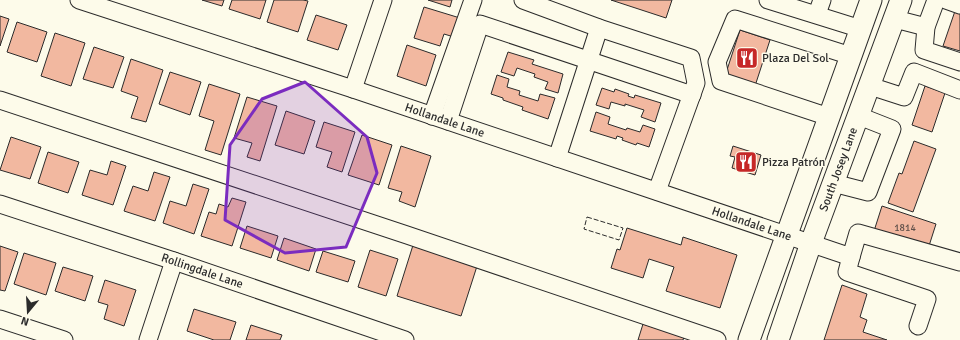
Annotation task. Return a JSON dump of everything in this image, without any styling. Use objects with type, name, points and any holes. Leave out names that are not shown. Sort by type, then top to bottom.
[{"type":"main road","points":[[749,340],[871,0]]},
{"type":"main road","name":"South Josey Lane","points":[[779,340],[811,243],[898,10]]},
{"type":"street","name":"Hollandale Lane","points":[[79,0],[353,89],[851,257]]},
{"type":"street","points":[[353,89],[383,0]]},
{"type":"street","points":[[440,118],[473,0]]},
{"type":"street","points":[[523,0],[599,28],[691,58],[696,83],[657,191]]},
{"type":"street","points":[[768,0],[819,7],[861,29]]},
{"type":"street","points":[[870,86],[904,97],[924,50],[926,27],[936,0]]},
{"type":"street","points":[[946,0],[960,5]]},
{"type":"street","points":[[898,10],[926,27]]},
{"type":"street","points":[[829,117],[721,81],[717,62],[735,19],[851,56]]},
{"type":"street","points":[[440,118],[480,24],[692,95]]},
{"type":"street","points":[[557,158],[599,28]]},
{"type":"street","points":[[924,50],[960,62]]},
{"type":"street","points":[[914,72],[960,90]]},
{"type":"street","points":[[0,100],[407,234],[709,339]]},
{"type":"street","points":[[833,183],[868,192],[892,129],[858,116]]},
{"type":"street","name":"Rollingdale Lane","points":[[0,204],[174,261],[383,337],[404,340]]},
{"type":"street","points":[[918,326],[927,299],[847,272],[858,233],[960,262]]},
{"type":"street","points":[[148,340],[174,261]]},
{"type":"street","points":[[0,319],[64,340]]},
{"type":"highlighted area","points":[[305,82],[367,137],[377,173],[346,247],[285,253],[225,220],[230,145],[262,99]]},
{"type":"building","points":[[202,0],[224,0],[222,6]]},
{"type":"building","points":[[232,0],[266,0],[260,19],[229,9]]},
{"type":"building","points":[[274,0],[308,1],[298,32],[267,22]]},
{"type":"building","points":[[428,0],[452,0],[450,7]]},
{"type":"building","points":[[611,0],[672,0],[666,18]]},
{"type":"building","points":[[424,7],[460,18],[454,37],[444,34],[440,46],[414,38]]},
{"type":"building","points":[[955,11],[960,12],[960,51],[943,46]]},
{"type":"building","points":[[316,15],[347,25],[338,50],[307,40]]},
{"type":"building","points":[[0,16],[9,19],[0,46]]},
{"type":"building","points":[[17,22],[47,32],[37,62],[7,52]]},
{"type":"building","name":"Plaza Del Sol","points":[[740,30],[770,40],[755,86],[725,76]]},
{"type":"building","points":[[55,33],[85,43],[71,86],[41,76]]},
{"type":"building","points":[[407,45],[436,55],[426,86],[397,76]]},
{"type":"building","points":[[94,47],[124,57],[113,88],[83,79]]},
{"type":"building","points":[[508,52],[534,60],[532,64],[563,74],[558,93],[545,89],[548,82],[534,77],[535,74],[517,68],[514,76],[501,72]]},
{"type":"building","points":[[131,59],[163,70],[146,122],[131,118],[138,97],[121,91]]},
{"type":"building","points":[[170,72],[201,82],[190,115],[159,104]]},
{"type":"building","points":[[497,75],[509,79],[507,87],[520,91],[519,95],[538,101],[540,94],[555,98],[548,119],[522,110],[523,107],[491,94]]},
{"type":"building","points":[[209,84],[240,94],[221,155],[205,150],[214,121],[199,116]]},
{"type":"building","points":[[925,86],[945,93],[932,132],[912,125]]},
{"type":"building","points":[[602,88],[614,92],[615,89],[629,94],[628,96],[634,98],[635,95],[661,103],[655,122],[641,117],[644,110],[625,104],[625,106],[611,102],[609,109],[596,105]]},
{"type":"building","points":[[247,97],[277,106],[260,161],[247,157],[252,143],[234,138]]},
{"type":"building","points":[[286,111],[315,121],[304,154],[275,145]]},
{"type":"building","points":[[596,112],[610,117],[608,124],[626,130],[627,128],[640,132],[643,125],[655,129],[649,147],[637,143],[636,145],[622,140],[623,138],[617,136],[616,139],[590,131]]},
{"type":"building","points":[[324,122],[355,132],[342,172],[327,167],[332,152],[316,147]]},
{"type":"building","points":[[362,135],[392,145],[379,185],[348,175]]},
{"type":"building","points":[[11,137],[41,147],[30,179],[0,170]]},
{"type":"building","points":[[914,141],[936,149],[913,212],[888,203],[899,173],[902,174]]},
{"type":"building","points":[[401,146],[431,156],[415,207],[399,201],[402,192],[388,188]]},
{"type":"building","name":"Pizza Patrón","points":[[733,146],[761,155],[755,175],[732,168],[735,157],[730,156]]},
{"type":"building","points":[[48,152],[79,162],[68,193],[38,183]]},
{"type":"building","points":[[111,161],[126,166],[113,205],[82,195],[90,170],[107,175]]},
{"type":"building","points":[[154,172],[170,177],[155,221],[124,211],[133,186],[148,191]]},
{"type":"building","points":[[193,184],[209,189],[194,234],[163,223],[170,201],[186,206]]},
{"type":"building","points":[[232,198],[246,202],[232,246],[201,236],[209,212],[216,214],[219,204],[228,207]]},
{"type":"building","points":[[882,206],[936,224],[928,249],[874,231]]},
{"type":"building","points":[[247,226],[278,236],[271,258],[240,248]]},
{"type":"building","points":[[627,228],[681,245],[683,237],[737,255],[720,308],[666,291],[674,267],[649,259],[643,278],[611,268],[617,249],[620,250]]},
{"type":"building","points":[[284,238],[316,249],[309,271],[277,260]]},
{"type":"building","points":[[414,242],[478,263],[461,316],[397,296]]},
{"type":"building","points":[[0,246],[18,252],[5,291],[0,290]]},
{"type":"building","points":[[370,250],[398,259],[386,296],[358,287]]},
{"type":"building","points":[[323,251],[355,261],[348,282],[316,272]]},
{"type":"building","points":[[24,253],[56,263],[46,295],[14,284]]},
{"type":"building","points":[[63,267],[93,276],[85,301],[55,291]]},
{"type":"building","points":[[105,280],[136,290],[124,326],[104,319],[108,305],[98,302]]},
{"type":"building","points":[[842,285],[867,294],[860,317],[867,320],[863,332],[887,340],[824,340]]},
{"type":"building","points":[[194,309],[236,322],[230,340],[214,340],[187,331]]},
{"type":"building","points":[[643,324],[684,337],[683,340],[638,340]]},
{"type":"building","points":[[251,325],[282,335],[280,340],[246,340]]},
{"type":"fence","points":[[587,217],[623,228],[619,240],[584,229],[587,217]]},
{"type":"place","name":"Plaza Del Sol","points":[[747,58]]},
{"type":"place","name":"Pizza Patrón","points":[[746,162]]}]
